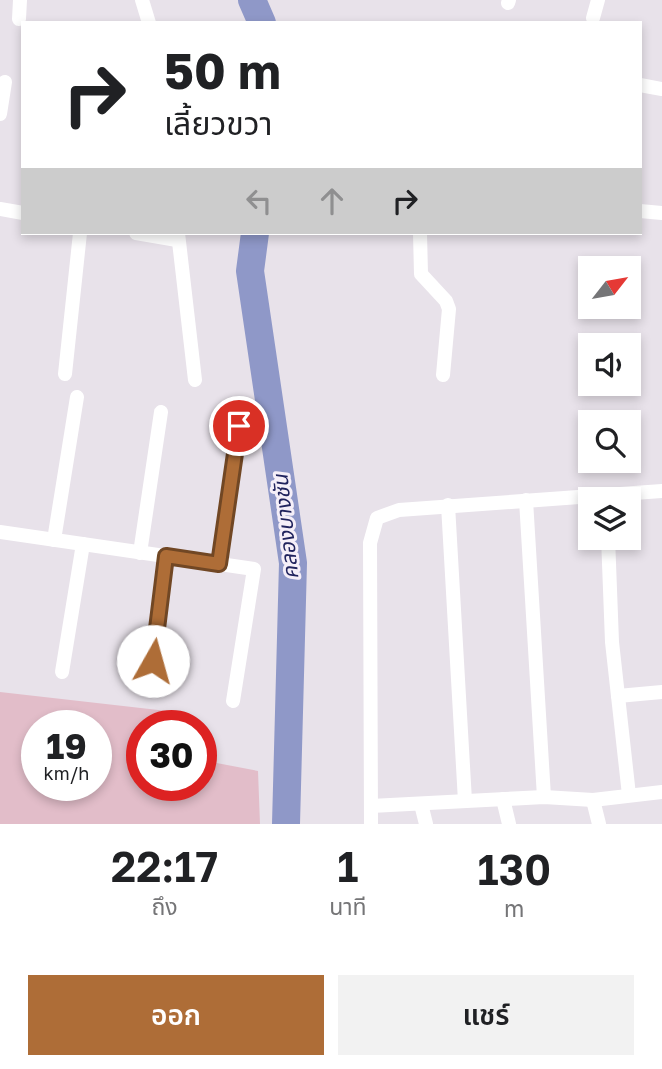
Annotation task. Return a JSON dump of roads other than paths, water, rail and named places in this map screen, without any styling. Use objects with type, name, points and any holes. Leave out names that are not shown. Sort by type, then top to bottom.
[{"type":"street","points":[[19,19],[20,0]]},
{"type":"street","points":[[142,0],[148,21]]},
{"type":"street","points":[[593,18],[598,0]]},
{"type":"street","points":[[0,114],[5,82]]},
{"type":"street","points":[[642,85],[662,89]]},
{"type":"street","points":[[0,209],[21,213]]},
{"type":"street","points":[[642,211],[662,212]]},
{"type":"street","points":[[65,374],[80,235]]},
{"type":"street","points":[[420,235],[421,274],[446,301],[449,309],[443,375]]},
{"type":"street","points":[[178,236],[195,380]]},
{"type":"street","points":[[54,540],[77,397]]},
{"type":"street","points":[[140,553],[161,412]]},
{"type":"street","points":[[219,564],[239,426]]},
{"type":"street","points":[[641,493],[662,491]]},
{"type":"street","points":[[372,824],[372,527],[377,518],[384,514],[448,505],[578,498]]},
{"type":"street","points":[[526,500],[544,797]]},
{"type":"street","points":[[448,505],[465,801]]},
{"type":"street","points":[[0,532],[254,569],[233,701]]},
{"type":"street","points":[[62,672],[83,544]]},
{"type":"street","points":[[609,550],[618,696],[629,795]]},
{"type":"street","points":[[150,687],[166,556]]},
{"type":"street","points":[[618,696],[662,692]]},
{"type":"street","points":[[371,806],[544,797],[593,800],[662,792]]},
{"type":"street","points":[[503,799],[509,824]]},
{"type":"street","points":[[593,800],[599,824]]},
{"type":"street","points":[[421,804],[426,824]]},
{"type":"waterway","name":"คลองบางชัน","points":[[252,0],[261,21]]},
{"type":"waterway","name":"คลองบางชัน","points":[[255,235],[250,271],[293,563],[286,824]]}]
